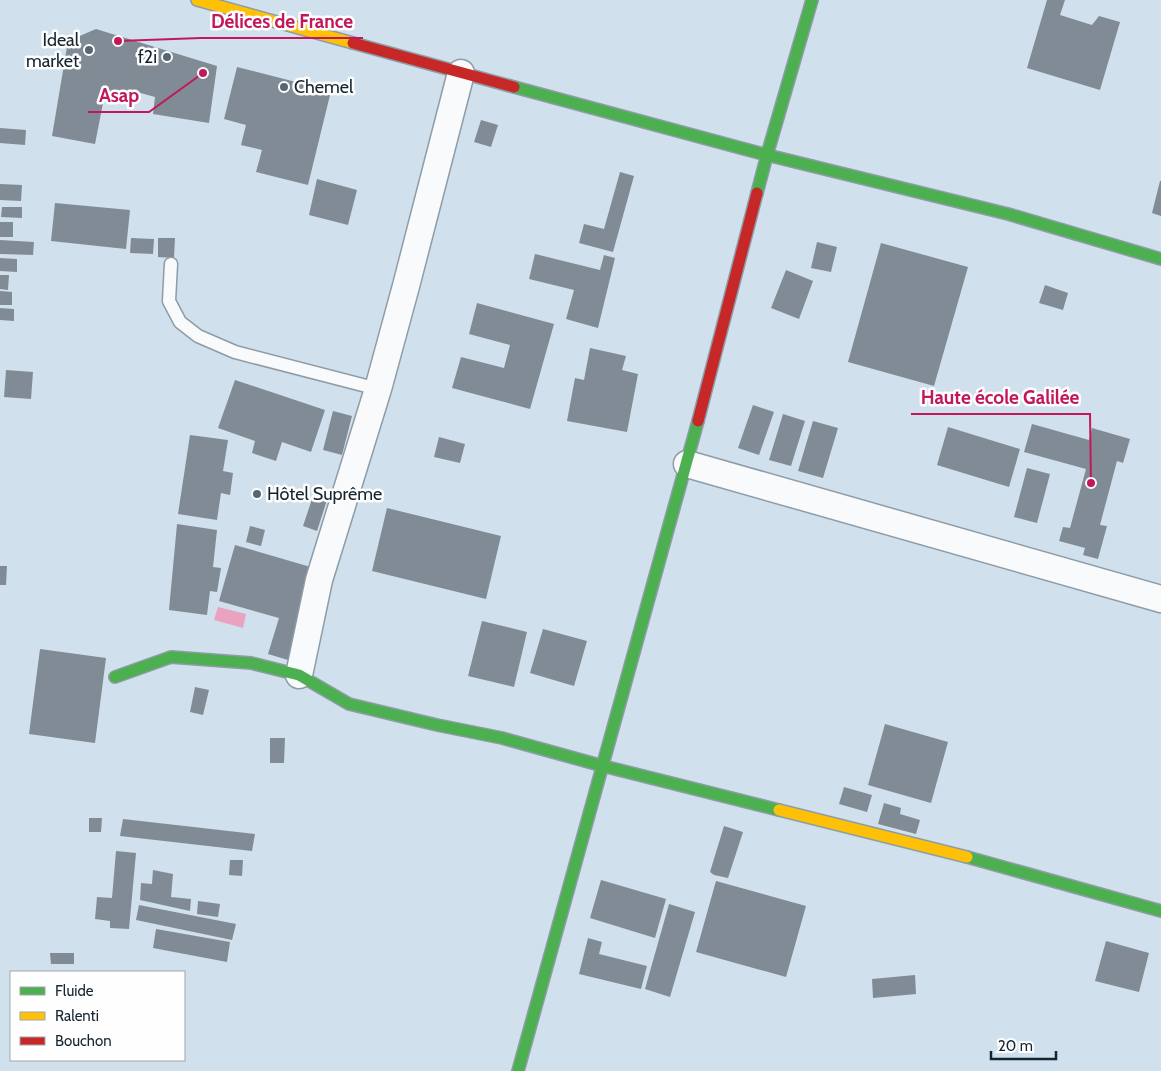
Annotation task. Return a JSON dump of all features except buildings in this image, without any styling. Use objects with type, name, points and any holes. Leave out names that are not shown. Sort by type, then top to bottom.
[{"type":"street","points":[[197,0],[767,155],[1008,214],[1161,259]]},
{"type":"street","points":[[518,1071],[687,464],[767,155],[812,0]]},
{"type":"street","points":[[299,675],[319,580],[378,390],[461,73]]},
{"type":"street","points":[[687,464],[1161,599]]},
{"type":"street","points":[[115,677],[171,657],[251,663],[299,675],[349,704],[502,738],[603,766],[999,865],[1161,911]]},
{"type":"lane","points":[[171,264],[169,301],[180,322],[198,336],[235,352],[378,390]]},
{"type":"shaded area","points":[[218,607],[246,614],[243,628],[214,620]]},
{"type":"traffic: fast","points":[[757,193],[812,0]]},
{"type":"traffic: fast","points":[[514,87],[767,155],[1008,214],[1161,259]]},
{"type":"traffic: fast","points":[[518,1071],[698,421]]},
{"type":"traffic: fast","points":[[115,677],[171,657],[251,663],[299,675],[349,704],[502,738],[603,766],[779,810]]},
{"type":"traffic: fast","points":[[967,857],[1161,911]]},
{"type":"traffic: slow","points":[[197,0],[353,43]]},
{"type":"traffic: slow","points":[[779,810],[967,857]]},
{"type":"traffic: jam","points":[[353,43],[514,87]]},
{"type":"traffic: jam","points":[[698,421],[757,193]]},
{"type":"place","name":"Délices de France","points":[[118,41]]},
{"type":"place","name":"Ideal market","points":[[89,50]]},
{"type":"place","name":"f2i","points":[[167,57]]},
{"type":"place","name":"Asap","points":[[203,73]]},
{"type":"place","name":"Chemel","points":[[284,87]]},
{"type":"place","name":"Haute école Galilée","points":[[1091,483]]},
{"type":"place","name":"Hôtel Suprême","points":[[257,494]]}]
